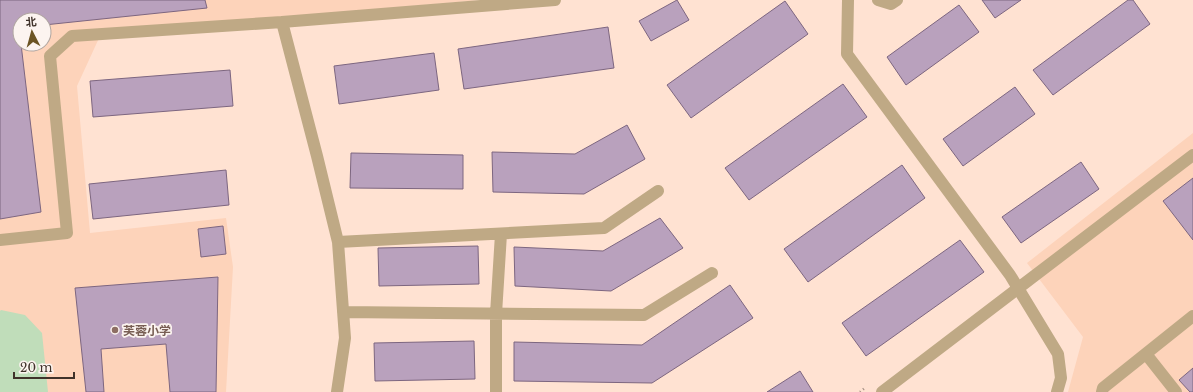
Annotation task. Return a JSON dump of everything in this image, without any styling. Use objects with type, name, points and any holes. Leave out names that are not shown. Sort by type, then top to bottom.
[{"type":"lane","points":[[0,240],[66,233],[50,56],[72,36],[282,22],[555,0]]},
{"type":"lane","points":[[848,0],[847,54],[1010,275],[1058,354],[1061,378],[1058,392]]},
{"type":"lane","points":[[878,0],[891,4],[897,0]]},
{"type":"lane","points":[[282,22],[338,242],[345,338],[337,392]]},
{"type":"lane","points":[[882,392],[1193,155]]},
{"type":"lane","points":[[338,242],[604,228],[658,191]]},
{"type":"lane","points":[[496,392],[496,314],[502,234]]},
{"type":"lane","points":[[343,312],[644,315],[712,273]]},
{"type":"lane","points":[[1102,392],[1103,388],[1193,316]]},
{"type":"lane","points":[[1146,354],[1176,392]]},
{"type":"shaded area","points":[[0,0],[480,0],[235,22],[100,36],[77,86],[90,233],[226,218],[233,267],[226,392],[0,392]]},
{"type":"shaded area","points":[[1193,133],[1193,392],[1068,392],[1083,337],[1027,263]]},
{"type":"green space","points":[[1,310],[25,315],[42,333],[48,392],[0,392]]},
{"type":"building","points":[[0,0],[205,0],[207,8],[52,24],[52,12],[12,12],[12,52],[22,52],[41,212],[0,219]]},
{"type":"building","points":[[677,0],[689,20],[651,41],[639,21]]},
{"type":"building","points":[[982,0],[1021,0],[995,18]]},
{"type":"building","points":[[1128,0],[1133,0],[1150,24],[1053,95],[1033,70]]},
{"type":"building","points":[[785,1],[808,34],[691,118],[667,85]]},
{"type":"building","points":[[959,5],[979,32],[906,85],[887,57]]},
{"type":"building","points":[[608,27],[614,68],[464,89],[458,49]]},
{"type":"building","points":[[434,53],[439,90],[339,104],[334,66]]},
{"type":"building","points":[[230,70],[233,106],[93,117],[90,81]]},
{"type":"building","points":[[843,84],[867,117],[749,200],[725,168]]},
{"type":"building","points":[[1015,87],[1035,114],[963,166],[943,139]]},
{"type":"building","points":[[627,125],[645,159],[584,194],[493,192],[492,152],[575,154]]},
{"type":"building","points":[[351,153],[463,155],[463,189],[350,188]]},
{"type":"building","points":[[1081,162],[1099,189],[1021,243],[1002,217]]},
{"type":"building","points":[[902,165],[925,198],[808,282],[784,249]]},
{"type":"building","points":[[226,170],[229,205],[93,219],[89,184]]},
{"type":"building","points":[[1193,178],[1193,240],[1163,201]]},
{"type":"building","points":[[660,218],[683,248],[611,291],[515,286],[514,247],[603,251]]},
{"type":"building","points":[[223,226],[226,254],[201,257],[198,229]]},
{"type":"building","points":[[960,240],[984,272],[866,356],[842,323]]},
{"type":"building","points":[[478,246],[479,284],[379,286],[378,248]]},
{"type":"building","points":[[218,277],[216,392],[170,392],[166,344],[101,349],[104,392],[86,392],[75,288]]},
{"type":"building","points":[[730,285],[753,318],[652,383],[514,381],[514,342],[642,345]]},
{"type":"building","points":[[474,341],[475,379],[375,381],[374,343]]},
{"type":"building","points":[[1193,368],[1193,392],[1190,392],[1179,380]]},
{"type":"building","points":[[800,371],[813,392],[767,392]]},
{"type":"place","name":"芙蓉小学","points":[[115,330]]}]
